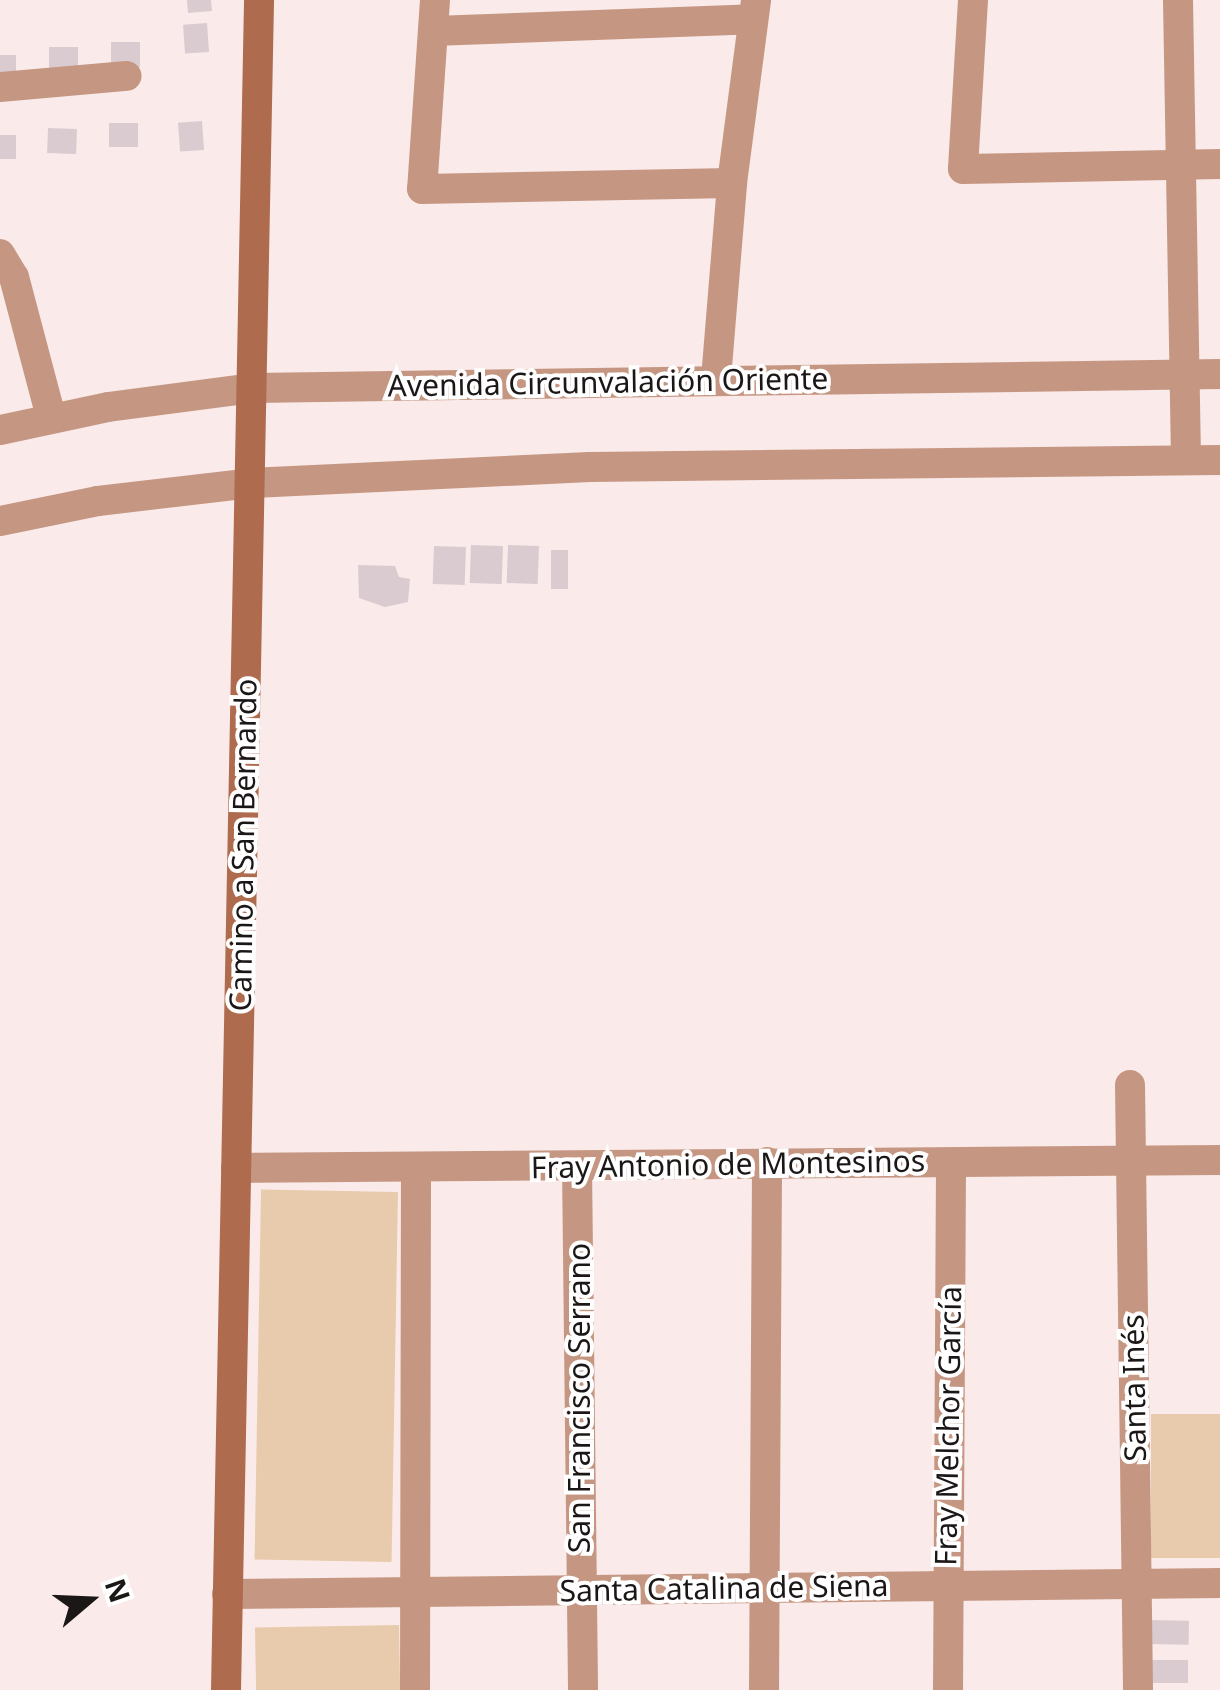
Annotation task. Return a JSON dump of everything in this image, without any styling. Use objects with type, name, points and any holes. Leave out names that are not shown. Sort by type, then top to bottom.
[{"type":"street","name":"Camino a San Bernardo","points":[[226,1690],[259,0]]},
{"type":"street","points":[[435,0],[422,190],[732,183]]},
{"type":"street","points":[[973,0],[964,169],[1220,164]]},
{"type":"street","points":[[1178,0],[1186,460]]},
{"type":"street","points":[[433,31],[755,9],[732,183],[716,379]]},
{"type":"street","points":[[0,86],[127,76]]},
{"type":"street","points":[[0,254],[14,277],[51,417]]},
{"type":"street","name":"Avenida Circunvalación Oriente","points":[[0,430],[51,417],[252,388],[1220,374]]},
{"type":"street","points":[[0,521],[98,501],[251,484],[590,467],[1220,460]]},
{"type":"street","name":"Santa Inés","points":[[1130,1086],[1138,1690]]},
{"type":"street","name":"Fray Antonio de Montesinos","points":[[236,1168],[1220,1160]]},
{"type":"street","points":[[764,1690],[767,1162]]},
{"type":"street","name":"Fray Melchor García","points":[[948,1690],[951,1162]]},
{"type":"street","name":"San Francisco Serrano","points":[[577,1166],[583,1690]]},
{"type":"street","points":[[416,1167],[416,1690]]},
{"type":"street","name":"Santa Catalina de Siena","points":[[227,1594],[1220,1583]]},
{"type":"shaded area","points":[[261,1190],[398,1192],[392,1562],[255,1560]]},
{"type":"shaded area","points":[[1151,1414],[1220,1414],[1220,1558],[1151,1558]]},
{"type":"shaded area","points":[[399,1625],[400,1690],[256,1690],[255,1628]]},
{"type":"building","points":[[187,0],[211,0],[212,11],[188,13]]},
{"type":"building","points":[[207,23],[209,52],[185,54],[183,25]]},
{"type":"building","points":[[111,42],[140,42],[140,67],[111,67]]},
{"type":"building","points":[[49,47],[78,47],[78,71],[49,71]]},
{"type":"building","points":[[0,55],[16,55],[16,79],[0,79]]},
{"type":"building","points":[[202,121],[204,150],[180,152],[178,123]]},
{"type":"building","points":[[109,123],[138,123],[138,147],[109,147]]},
{"type":"building","points":[[48,128],[77,129],[76,154],[47,153]]},
{"type":"building","points":[[0,135],[16,135],[16,159],[0,159]]},
{"type":"building","points":[[471,545],[503,546],[502,584],[470,583]]},
{"type":"building","points":[[508,545],[539,546],[538,584],[507,583]]},
{"type":"building","points":[[434,546],[466,547],[465,585],[433,584]]},
{"type":"building","points":[[551,550],[568,550],[568,589],[551,589]]},
{"type":"building","points":[[358,565],[395,566],[399,577],[410,579],[408,602],[385,607],[359,598]]},
{"type":"building","points":[[1147,1620],[1189,1621],[1189,1645],[1147,1644]]},
{"type":"building","points":[[1146,1660],[1188,1660],[1188,1683],[1146,1683]]}]
